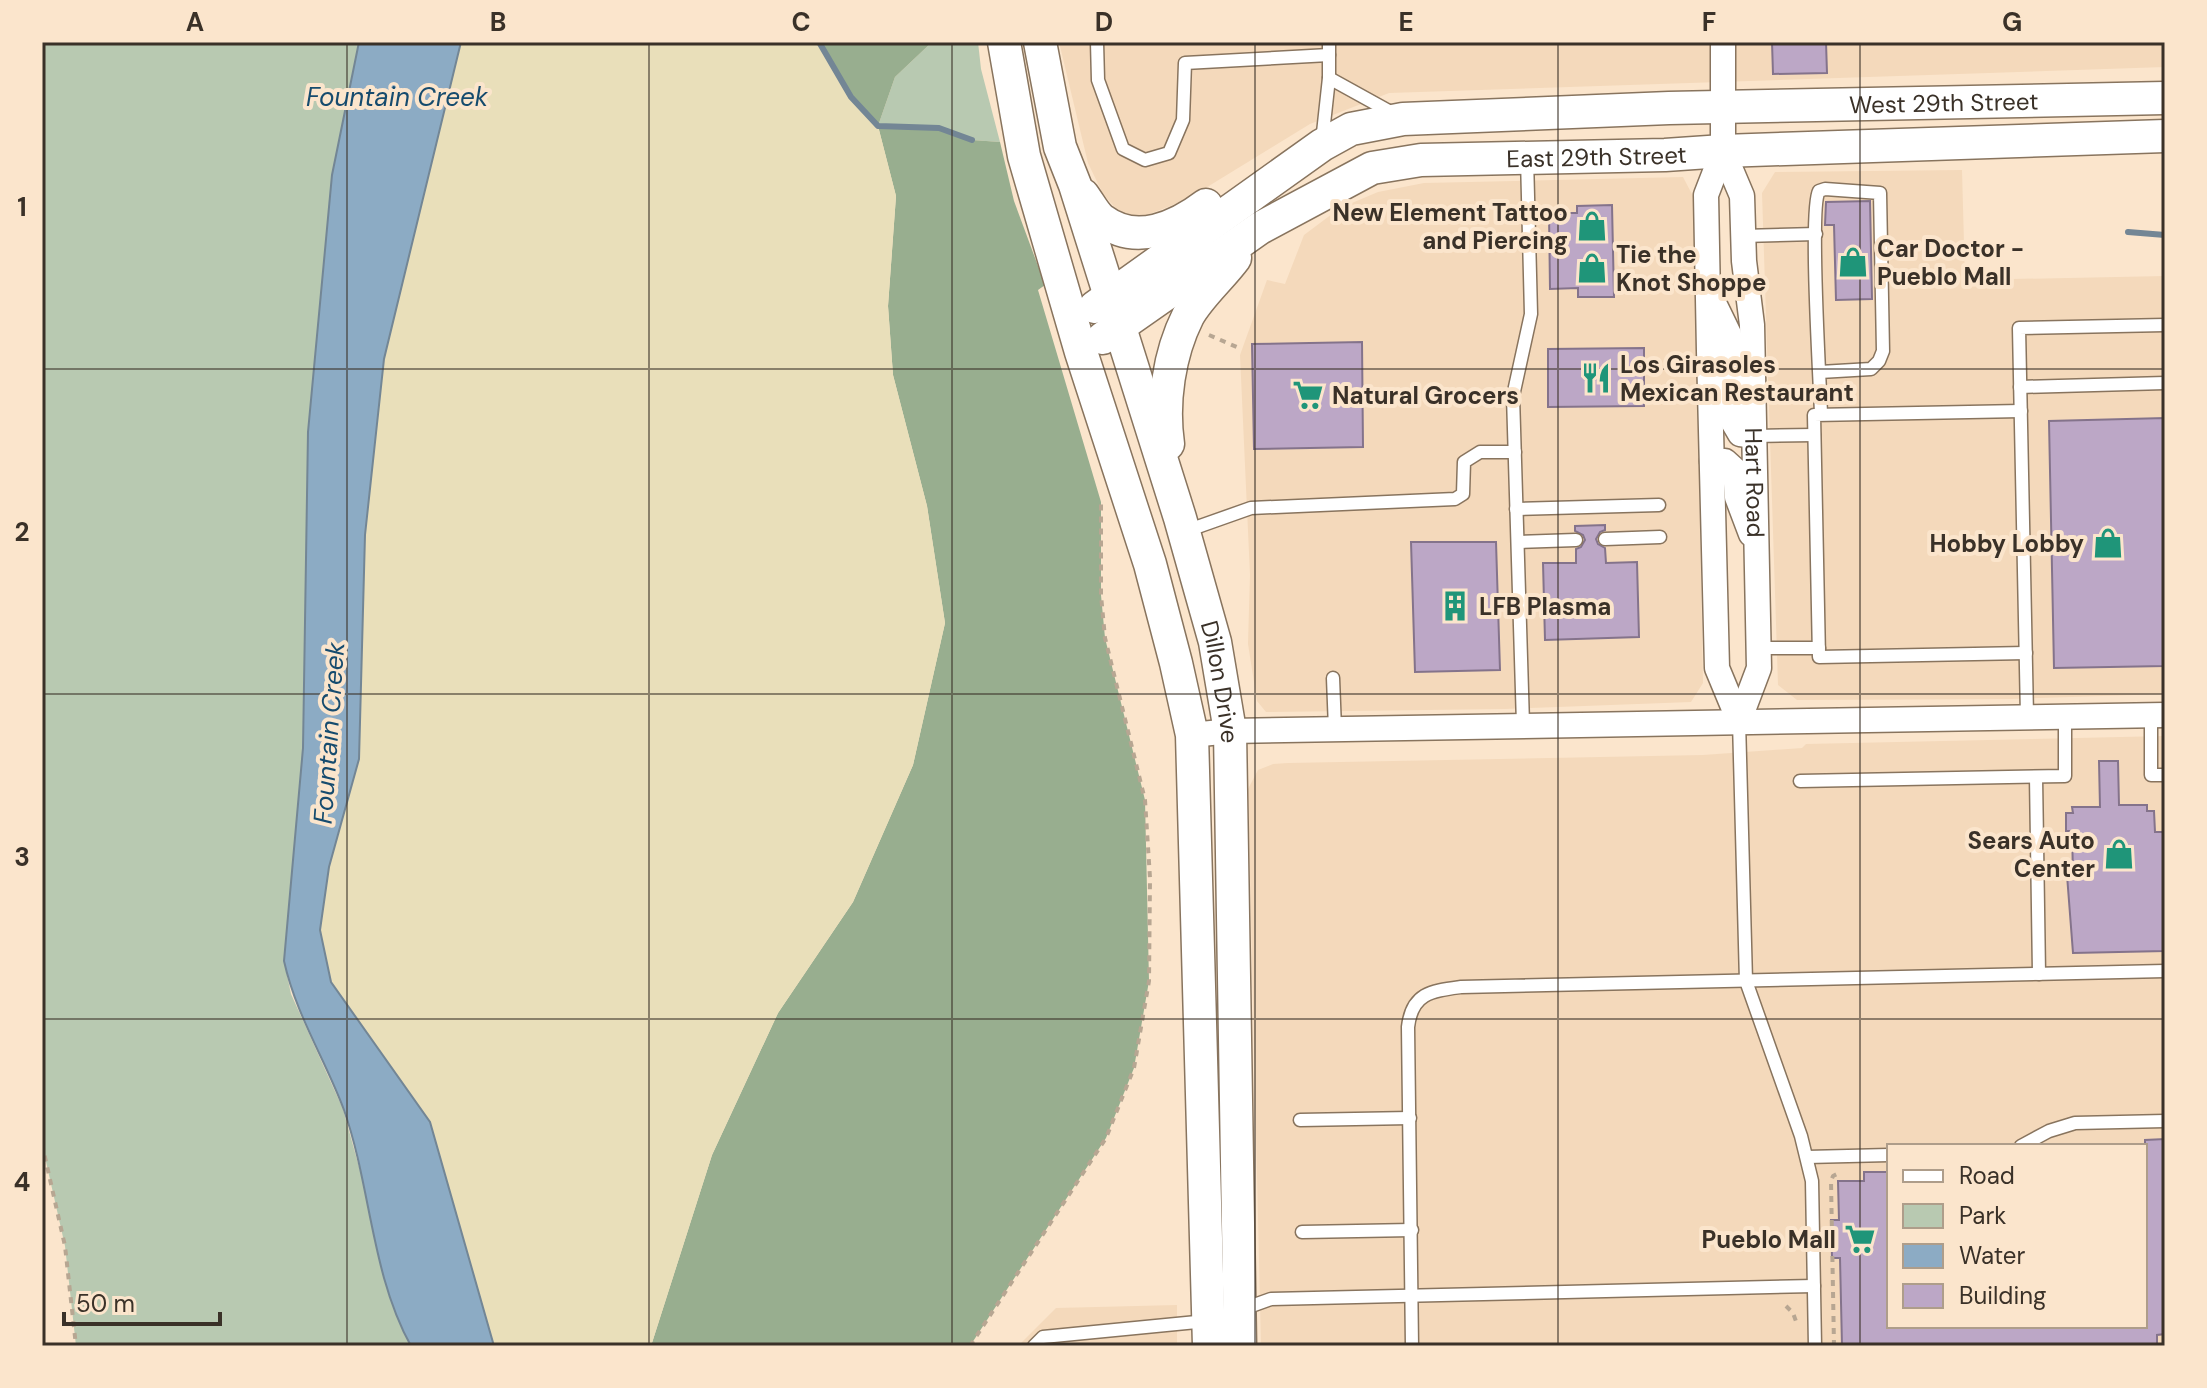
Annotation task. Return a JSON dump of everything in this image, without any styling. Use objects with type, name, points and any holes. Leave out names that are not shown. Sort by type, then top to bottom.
[{"type":"main road","name":"Dillon Drive","points":[[1004,42],[1024,156],[1077,338],[1150,564],[1192,735],[1221,1322],[1240,1346]]},
{"type":"main road","name":"Dillon Drive","points":[[1040,42],[1060,147],[1115,311],[1215,642],[1230,731],[1221,1322]]},
{"type":"main road","name":"West 29th Street","points":[[1723,107],[2165,98]]},
{"type":"main road","name":"East 29th Street","points":[[1077,338],[1322,145],[1351,129],[1403,119],[1723,107]]},
{"type":"main road","name":"East 29th Street","points":[[1115,311],[1372,168],[1421,160],[1665,155],[2165,136]]},
{"type":"main road","points":[[1075,185],[1101,220],[1123,231],[1141,234],[1182,223],[1244,178],[1322,145]]},
{"type":"main road","points":[[1182,525],[1164,415],[1173,361],[1189,315],[1260,228]]},
{"type":"street","name":"Hart Road","points":[[1723,42],[1723,151],[1706,195],[1712,461],[1717,668],[1739,721]]},
{"type":"street","name":"Hart Road","points":[[1723,151],[1742,196],[1752,325],[1759,668],[1739,721]]},
{"type":"street","points":[[1708,291],[1729,334],[1733,422],[1740,434],[1755,436]]},
{"type":"street","points":[[1712,461],[1725,461],[1735,470],[1742,515],[1758,551]]},
{"type":"street","points":[[1192,735],[1230,731],[1523,724],[2158,715]]},
{"type":"lane","points":[[1097,42],[1098,80],[1123,149],[1145,160],[1169,153],[1183,120],[1185,63],[1329,49],[1322,145]]},
{"type":"lane","points":[[1329,78],[1403,119]]},
{"type":"lane","points":[[1523,724],[1513,396],[1531,314],[1527,157]]},
{"type":"lane","points":[[1820,372],[1871,369],[1883,351],[1880,193],[1834,189],[1819,191],[1816,197],[1816,234],[1821,414]]},
{"type":"lane","points":[[1743,236],[1816,234]]},
{"type":"lane","points":[[2027,716],[2019,328],[2165,325]]},
{"type":"lane","points":[[2020,387],[2165,383]]},
{"type":"lane","points":[[2021,411],[1821,414],[1814,415],[1814,435],[1819,657],[2026,653]]},
{"type":"lane","points":[[1755,436],[1814,435]]},
{"type":"lane","points":[[1182,525],[1251,508],[1455,499],[1463,494],[1464,462],[1480,452],[1515,452]]},
{"type":"lane","points":[[1516,509],[1659,505]]},
{"type":"lane","points":[[1605,539],[1660,537]]},
{"type":"lane","points":[[1518,542],[1576,540]]},
{"type":"lane","points":[[1759,648],[1819,648]]},
{"type":"lane","points":[[1333,678],[1335,729]]},
{"type":"lane","points":[[2158,715],[2151,775],[2165,775]]},
{"type":"lane","points":[[1800,781],[2065,776],[2065,716]]},
{"type":"lane","points":[[1739,721],[1746,981],[1807,1157],[1812,1181],[1815,1346]]},
{"type":"lane","points":[[2036,777],[2039,974]]},
{"type":"lane","points":[[1412,1346],[1408,1027],[1416,1001],[1426,995],[1461,987],[2165,971]]},
{"type":"lane","points":[[1300,1120],[1410,1118]]},
{"type":"lane","points":[[2025,1144],[2049,1131],[2075,1123],[2165,1121]]},
{"type":"lane","points":[[1807,1157],[1887,1155]]},
{"type":"lane","points":[[1302,1232],[1412,1230]]},
{"type":"lane","points":[[1034,1346],[1043,1337],[1221,1322],[1271,1299],[1814,1286]]},
{"type":"path","points":[[1206,343],[1210,334],[1239,348]]},
{"type":"path","points":[[970,1346],[1106,1138],[1134,1068],[1149,981],[1150,878],[1145,800],[1105,638],[1101,595],[1101,502],[1097,487]]},
{"type":"path","points":[[42,1144],[65,1246],[76,1346]]},
{"type":"path","points":[[1834,1346],[1831,1181],[1836,1173],[1852,1173]]},
{"type":"path","points":[[1786,1306],[1797,1321],[1798,1334]]},
{"type":"shaded area","points":[[1059,42],[2165,42],[2165,67],[1389,93],[1310,124],[1186,200],[1144,216],[1121,214],[1103,194],[1088,163]]},
{"type":"shaded area","points":[[1962,170],[1965,280],[2165,276],[2165,694],[2010,699],[1797,700],[1778,685],[1762,193],[1775,172]]},
{"type":"shaded area","points":[[1683,177],[1694,198],[1703,683],[1691,702],[1504,709],[1266,712],[1257,701],[1248,644],[1250,575],[1240,355],[1267,280],[1285,284],[1304,235],[1340,208],[1378,192],[1424,183]]},
{"type":"shaded area","points":[[2165,736],[2165,1346],[1261,1346],[1248,789],[1258,770],[1273,764],[1288,763],[1703,755],[1802,748],[1806,744]]},
{"type":"shaded area","points":[[1177,1305],[1177,1346],[1018,1346],[1056,1308]]},
{"type":"green space","points":[[42,42],[359,42],[332,175],[308,432],[303,748],[284,961],[291,994],[343,1109],[411,1346],[76,1346],[65,1246],[42,1144]]},
{"type":"green space","points":[[819,42],[932,42],[895,77],[878,126],[851,97]]},
{"type":"green space","points":[[932,42],[978,42],[981,69],[1000,142],[972,140],[939,128],[878,126],[895,77]]},
{"type":"green space","points":[[878,126],[939,128],[972,140],[1000,142],[1014,201],[1045,285],[1038,290],[1101,502],[1101,595],[1105,638],[1145,800],[1149,981],[1134,1068],[1106,1138],[970,1346],[651,1346],[712,1155],[778,1013],[853,902],[913,765],[945,623],[927,506],[893,375],[888,306],[896,196]]},
{"type":"sand","points":[[461,42],[819,42],[851,97],[878,126],[896,196],[888,306],[893,375],[927,506],[945,623],[913,765],[853,902],[778,1013],[712,1155],[651,1346],[494,1346],[430,1122],[331,982],[320,930],[384,359]]},
{"type":"water","name":"Fountain Creek","points":[[359,42],[461,42],[384,359],[365,535],[359,759],[329,867],[320,930],[331,982],[430,1122],[494,1346],[411,1346],[387,1290],[344,1110],[303,1018],[284,961],[303,748],[308,432],[332,175]]},
{"type":"building","points":[[1772,42],[1826,42],[1827,73],[1773,74]]},
{"type":"building","name":"Car Doctor - Pueblo Mall","points":[[1870,201],[1872,299],[1836,300],[1834,225],[1825,225],[1826,202]]},
{"type":"building","points":[[1612,205],[1614,297],[1578,297],[1578,288],[1550,289],[1549,213],[1577,213],[1577,206]]},
{"type":"building","name":"Natural Grocers","points":[[1362,342],[1363,447],[1254,449],[1252,344]]},
{"type":"building","name":"Los Girasoles Mexican Restaurant","points":[[1644,348],[1644,406],[1548,407],[1548,349]]},
{"type":"building","name":"Hobby Lobby","points":[[2165,418],[2165,666],[2054,668],[2049,421]]},
{"type":"building","points":[[1605,525],[1605,530],[1596,539],[1605,548],[1606,563],[1637,562],[1639,637],[1545,640],[1543,563],[1576,563],[1576,549],[1585,540],[1575,531],[1575,526]]},
{"type":"building","name":"LFB Plasma","points":[[1411,542],[1496,542],[1500,670],[1415,672]]},
{"type":"building","name":"Sears Auto Center","points":[[2099,761],[2118,761],[2119,805],[2147,805],[2147,811],[2154,811],[2155,832],[2165,832],[2165,951],[2073,953],[2067,875],[2073,875],[2072,831],[2066,831],[2066,813],[2073,813],[2072,807],[2100,807]]},
{"type":"building","name":"Pueblo Mall","points":[[2165,1139],[2165,1334],[2157,1335],[2157,1346],[1842,1346],[1840,1258],[1832,1258],[1831,1220],[1839,1220],[1838,1181],[1864,1181],[1864,1172],[1887,1172],[1887,1328],[2147,1328],[2145,1140]]},
{"type":"waterway","points":[[819,42],[851,97],[878,126],[939,128],[972,140]]},
{"type":"waterway","points":[[2128,232],[2165,235]]},
{"type":"place","name":"New Element Tattoo and Piercing","points":[[1592,226]]},
{"type":"place","name":"Car Doctor - Pueblo Mall","points":[[1853,262]]},
{"type":"place","name":"Tie the Knot Shoppe","points":[[1592,268]]},
{"type":"place","name":"Los Girasoles Mexican Restaurant","points":[[1596,378]]},
{"type":"place","name":"Natural Grocers","points":[[1308,395]]},
{"type":"place","name":"Hobby Lobby","points":[[2108,543]]},
{"type":"place","name":"LFB Plasma","points":[[1455,606]]},
{"type":"place","name":"Sears Auto Center","points":[[2119,854]]},
{"type":"place","name":"Pueblo Mall","points":[[1860,1239]]}]
